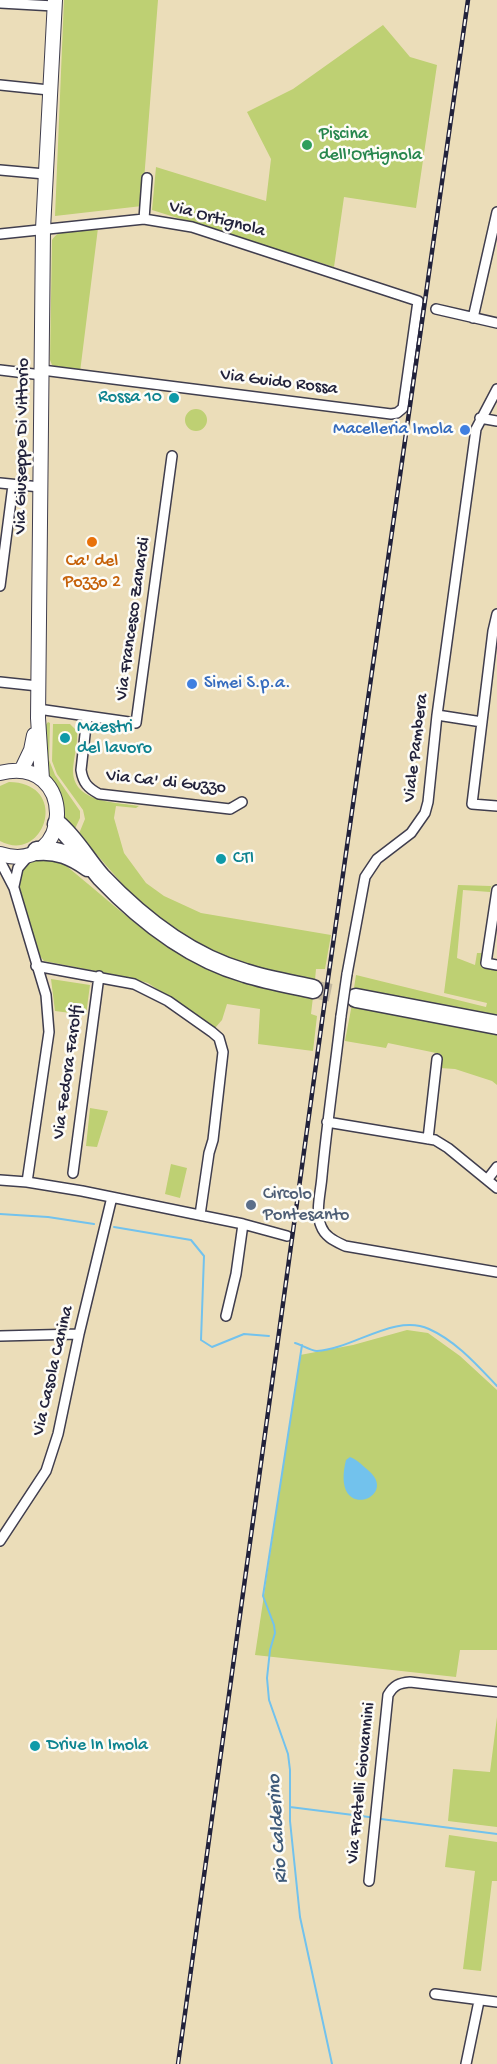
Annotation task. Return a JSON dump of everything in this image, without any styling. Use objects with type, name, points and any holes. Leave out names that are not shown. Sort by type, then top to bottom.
[{"type":"highway","points":[[57,824],[100,875],[130,904],[173,939],[207,958],[244,973],[312,989]]},
{"type":"highway","points":[[33,853],[57,851],[73,857],[100,875]]},
{"type":"highway","points":[[356,998],[497,1025]]},
{"type":"main road","name":"Via Giuseppe Di Vittorio","points":[[42,779],[38,686],[43,229],[55,3]]},
{"type":"main road","name":"Via Giuseppe Di Vittorio","points":[[21,771],[30,750],[38,714]]},
{"type":"main road","points":[[0,773],[21,771],[42,779],[49,786],[58,804],[57,824],[46,844],[33,853],[10,856],[0,854]]},
{"type":"street","points":[[0,3],[55,3]]},
{"type":"street","points":[[0,84],[49,90]]},
{"type":"street","points":[[0,170],[45,174]]},
{"type":"street","points":[[144,219],[147,178]]},
{"type":"street","points":[[473,318],[497,212]]},
{"type":"street","name":"Via Ortignola","points":[[0,234],[144,219],[192,227],[418,301]]},
{"type":"street","name":"Via Guido Rossa","points":[[0,370],[391,414],[403,408],[418,301]]},
{"type":"street","points":[[436,309],[497,323]]},
{"type":"street","name":"Viale Pambera","points":[[497,389],[476,429],[437,715],[428,802],[425,813],[411,833],[377,859],[365,877],[347,974],[327,1122],[320,1225],[324,1233],[345,1246],[497,1272]]},
{"type":"street","points":[[480,418],[497,421]]},
{"type":"street","name":"Via Francesco Zanardi","points":[[38,714],[136,723],[172,456]]},
{"type":"street","points":[[0,483],[40,487]]},
{"type":"street","points":[[0,586],[13,485]]},
{"type":"street","points":[[497,614],[472,804],[497,806]]},
{"type":"street","points":[[0,682],[38,686]]},
{"type":"street","points":[[437,715],[482,722]]},
{"type":"street","name":"Via Ca' di Guzzo","points":[[87,717],[82,778],[91,789],[99,794],[230,809],[242,802]]},
{"type":"street","points":[[14,888],[18,867],[33,853]]},
{"type":"street","points":[[0,861],[14,888],[46,995],[49,1032],[27,1182]]},
{"type":"street","points":[[497,890],[486,963],[497,965]]},
{"type":"street","points":[[36,966],[134,984],[168,1001],[219,1038],[223,1052],[212,1144],[208,1153],[200,1215]]},
{"type":"street","name":"Via Fedora Farolfi","points":[[73,1173],[99,976]]},
{"type":"street","points":[[428,1139],[437,1059]]},
{"type":"street","points":[[327,1122],[435,1140],[497,1188]]},
{"type":"street","points":[[487,1179],[497,1167]]},
{"type":"street","points":[[0,1180],[27,1182],[112,1197],[243,1224],[287,1236]]},
{"type":"street","name":"Via Casola Canina","points":[[0,1541],[46,1471],[58,1434],[112,1197]]},
{"type":"street","points":[[226,1316],[236,1274],[243,1224]]},
{"type":"street","points":[[0,1336],[79,1334]]},
{"type":"street","name":"Via Fratelli Giovannini","points":[[369,1881],[388,1695],[392,1689],[399,1683],[410,1682],[497,1692]]},
{"type":"street","points":[[435,1994],[497,2002]]},
{"type":"street","points":[[466,2064],[478,2001]]},
{"type":"green space","points":[[64,0],[158,0],[142,206],[55,216]]},
{"type":"green space","points":[[383,25],[410,57],[437,65],[416,208],[344,197],[334,267],[152,210],[156,167],[266,201],[271,159],[247,112],[293,89]]},
{"type":"green space","points":[[98,228],[80,372],[62,369],[52,365],[50,360],[52,240],[56,235],[67,230]]},
{"type":"green space","points":[[196,409],[204,412],[207,420],[204,428],[196,431],[188,428],[185,420],[188,412]]},
{"type":"green space","points":[[48,722],[50,723],[49,760],[55,775],[80,811],[80,818],[74,831],[65,822],[59,792],[48,776],[45,726]]},
{"type":"green space","points":[[53,724],[70,724],[77,731],[73,769],[80,789],[87,795],[107,802],[139,806],[136,808],[116,806],[114,818],[124,853],[146,883],[164,896],[201,913],[331,935],[325,969],[316,969],[315,980],[268,970],[222,954],[179,932],[141,903],[78,836],[85,819],[83,810],[57,774],[52,761]]},
{"type":"green space","points":[[9,782],[28,786],[40,795],[45,807],[45,821],[39,833],[29,842],[16,845],[0,841],[0,786]]},
{"type":"green space","points":[[44,858],[64,864],[124,914],[188,959],[236,980],[313,997],[311,1014],[317,1016],[313,1051],[258,1044],[260,1009],[227,1004],[222,1020],[215,1028],[148,983],[44,961],[40,956],[26,914],[20,881],[25,867]]},
{"type":"green space","points":[[458,885],[491,886],[490,892],[463,890],[457,958],[475,965],[477,953],[482,953],[481,967],[497,969],[497,1015],[354,988],[356,975],[486,1007],[487,1003],[444,993]]},
{"type":"green space","points":[[51,979],[90,985],[86,1015],[55,1011]]},
{"type":"green space","points":[[352,1004],[497,1035],[497,1085],[492,1081],[455,1069],[440,1068],[441,1054],[388,1043],[386,1048],[345,1041]]},
{"type":"green space","points":[[90,1108],[108,1111],[97,1147],[86,1146]]},
{"type":"green space","points":[[171,1164],[187,1168],[180,1198],[165,1194]]},
{"type":"green space","points":[[407,1330],[428,1333],[460,1356],[497,1390],[497,1650],[460,1650],[456,1677],[255,1655],[300,1355],[353,1345]]},
{"type":"green space","points":[[497,1717],[497,1827],[448,1821],[453,1769],[490,1772]]},
{"type":"green space","points":[[449,1835],[497,1842],[497,1881],[492,1881],[481,1971],[463,1969],[475,1871],[445,1867]]},
{"type":"water","points":[[350,1457],[369,1471],[376,1481],[376,1490],[363,1500],[354,1499],[347,1493],[344,1480],[346,1460]]},
{"type":"waterway","points":[[0,1214],[48,1217],[94,1224]]},
{"type":"waterway","points":[[114,1227],[191,1240],[204,1256],[201,1340],[212,1347],[244,1334],[269,1336]]},
{"type":"waterway","points":[[295,1343],[317,1351],[331,1349],[388,1328],[416,1325],[429,1329],[448,1340],[466,1354],[497,1386]]},
{"type":"waterway","name":"Rio Calderino","points":[[302,1345],[263,1596],[275,1633],[270,1650],[267,1678],[269,1700],[288,1754],[290,1821],[300,1917],[332,2064]]},
{"type":"waterway","points":[[290,1807],[369,1817]]},
{"type":"waterway","points":[[381,1819],[497,1834]]},
{"type":"tunnel","points":[[313,989],[356,998]]},
{"type":"railway","points":[[178,2064],[323,1014],[468,0]]},
{"type":"place","name":"Piscina dell'Ortignola","points":[[307,145]]},
{"type":"place","name":"Rossa 10","points":[[174,398]]},
{"type":"place","name":"Macelleria Imola","points":[[465,430]]},
{"type":"place","name":"Ca' del Pozzo 2","points":[[92,542]]},
{"type":"place","name":"Simei S.p.a.","points":[[192,684]]},
{"type":"place","name":"Maestri del lavoro","points":[[65,738]]},
{"type":"place","name":"CTI","points":[[221,859]]},
{"type":"place","name":"Circolo Pontesanto","points":[[251,1205]]},
{"type":"place","name":"Drive In Imola","points":[[35,1746]]}]
